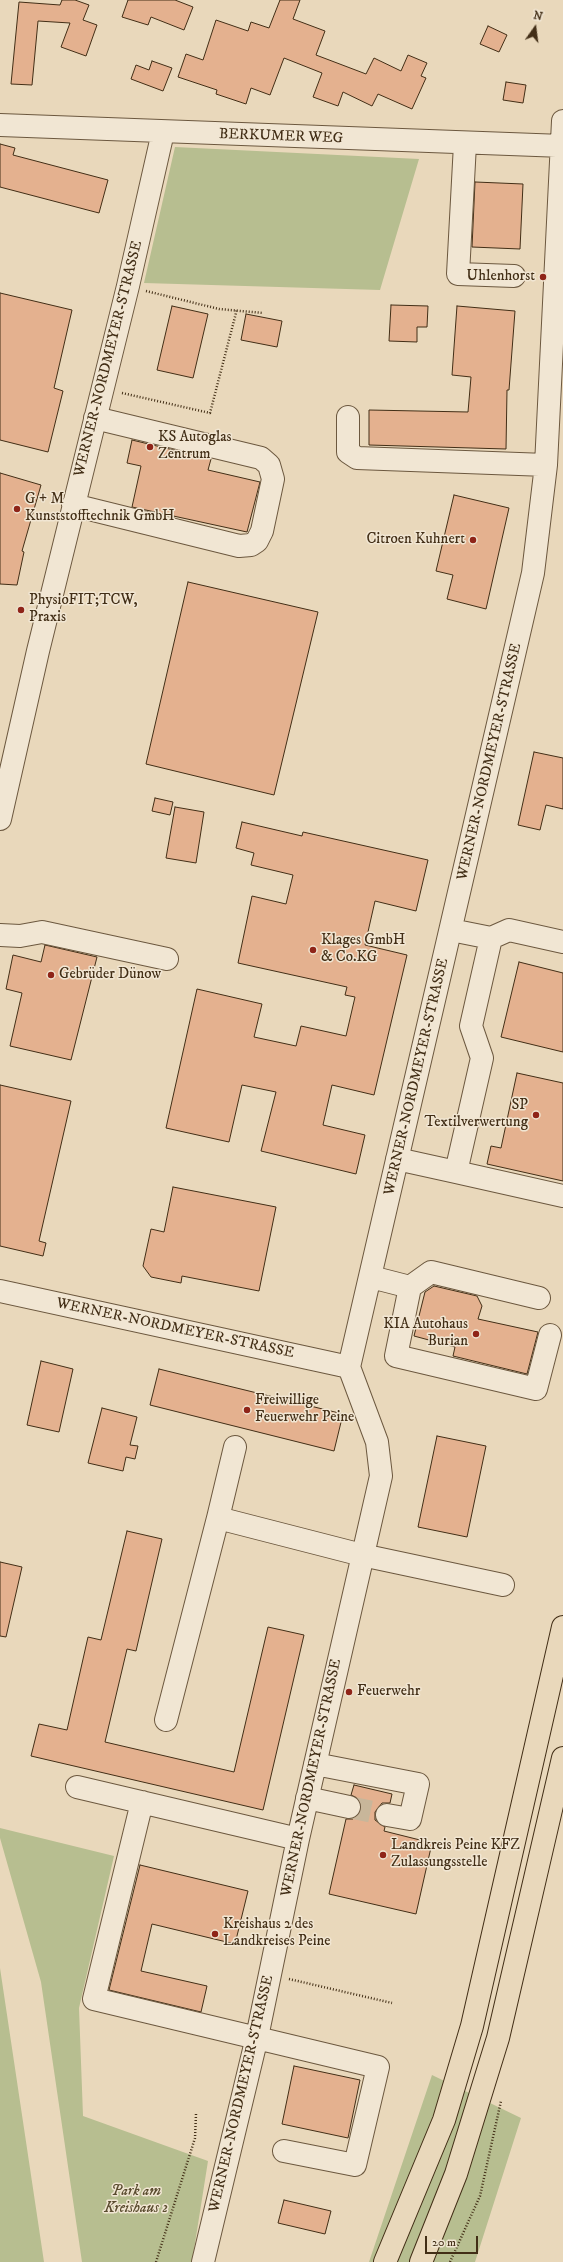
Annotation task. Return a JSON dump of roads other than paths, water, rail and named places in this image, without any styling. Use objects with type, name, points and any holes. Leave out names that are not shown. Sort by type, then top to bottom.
[{"type":"highway","points":[[385,2262],[444,2120],[472,2026],[563,1627]]},
{"type":"highway","points":[[421,2262],[456,2174],[498,2038],[563,1758]]},
{"type":"street","name":"WERNER-NORDMEYER-STRASSE","points":[[203,2262],[257,2037],[307,1798],[381,1476],[378,1442],[349,1367],[534,573],[546,465],[556,423],[563,121]]},
{"type":"street","name":"BERKUMER WEG","points":[[0,125],[465,144],[562,146]]},
{"type":"street","name":"WERNER-NORDMEYER-STRASSE","points":[[0,819],[73,505],[128,286],[163,132]]},
{"type":"street","points":[[465,144],[458,274],[514,276]]},
{"type":"street","points":[[348,417],[348,452],[357,458],[546,465]]},
{"type":"street","points":[[73,505],[239,546],[251,545],[256,541],[262,531],[273,479],[269,465],[261,458],[95,418]]},
{"type":"street","points":[[451,930],[491,938],[509,930],[563,942]]},
{"type":"street","points":[[0,935],[20,936],[42,932],[167,959]]},
{"type":"street","points":[[456,1172],[482,1058],[471,1026],[491,938]]},
{"type":"street","points":[[397,1159],[563,1196]]},
{"type":"street","points":[[538,1298],[431,1272],[410,1287],[396,1356],[536,1389],[550,1336]]},
{"type":"street","points":[[371,1277],[410,1287]]},
{"type":"street","name":"WERNER-NORDMEYER-STRASSE","points":[[0,1291],[349,1367]]},
{"type":"street","points":[[166,1720],[235,1447]]},
{"type":"street","points":[[218,1518],[362,1555],[503,1585]]},
{"type":"street","points":[[315,1764],[418,1784],[410,1820],[387,1815]]},
{"type":"street","points":[[77,1787],[298,1839]]},
{"type":"street","points":[[307,1798],[349,1807]]},
{"type":"street","points":[[142,1802],[94,1999],[378,2067],[355,2165],[284,2151]]},
{"type":"tunnel","points":[[349,1807],[387,1815]]},
{"type":"place","name":"Uhlenhorst","points":[[543,277]]},
{"type":"place","name":"KS Autoglas Zentrum","points":[[150,447]]},
{"type":"place","name":"G + M Kunststofftechnik GmbH","points":[[17,509]]},
{"type":"place","name":"Citroen Kuhnert","points":[[473,540]]},
{"type":"place","name":"PhysioFIT;TCW, Praxis","points":[[21,610]]},
{"type":"place","name":"Klages GmbH & Co.KG","points":[[313,950]]},
{"type":"place","name":"Gebrüder Dünow","points":[[51,975]]},
{"type":"place","name":"SP Textilverwertung","points":[[536,1115]]},
{"type":"place","name":"KIA Autohaus Burian","points":[[476,1334]]},
{"type":"place","name":"Freiwillige Feuerwehr Peine","points":[[247,1410]]},
{"type":"place","name":"Feuerwehr","points":[[349,1692]]},
{"type":"place","name":"Landkreis Peine KFZ Zulassungsstelle","points":[[383,1855]]},
{"type":"place","name":"Kreishaus 2 des Landkreises Peine","points":[[215,1934]]},
{"type":"park label","name":"Park am Kreishaus 2","points":[[136,2200]]}]
